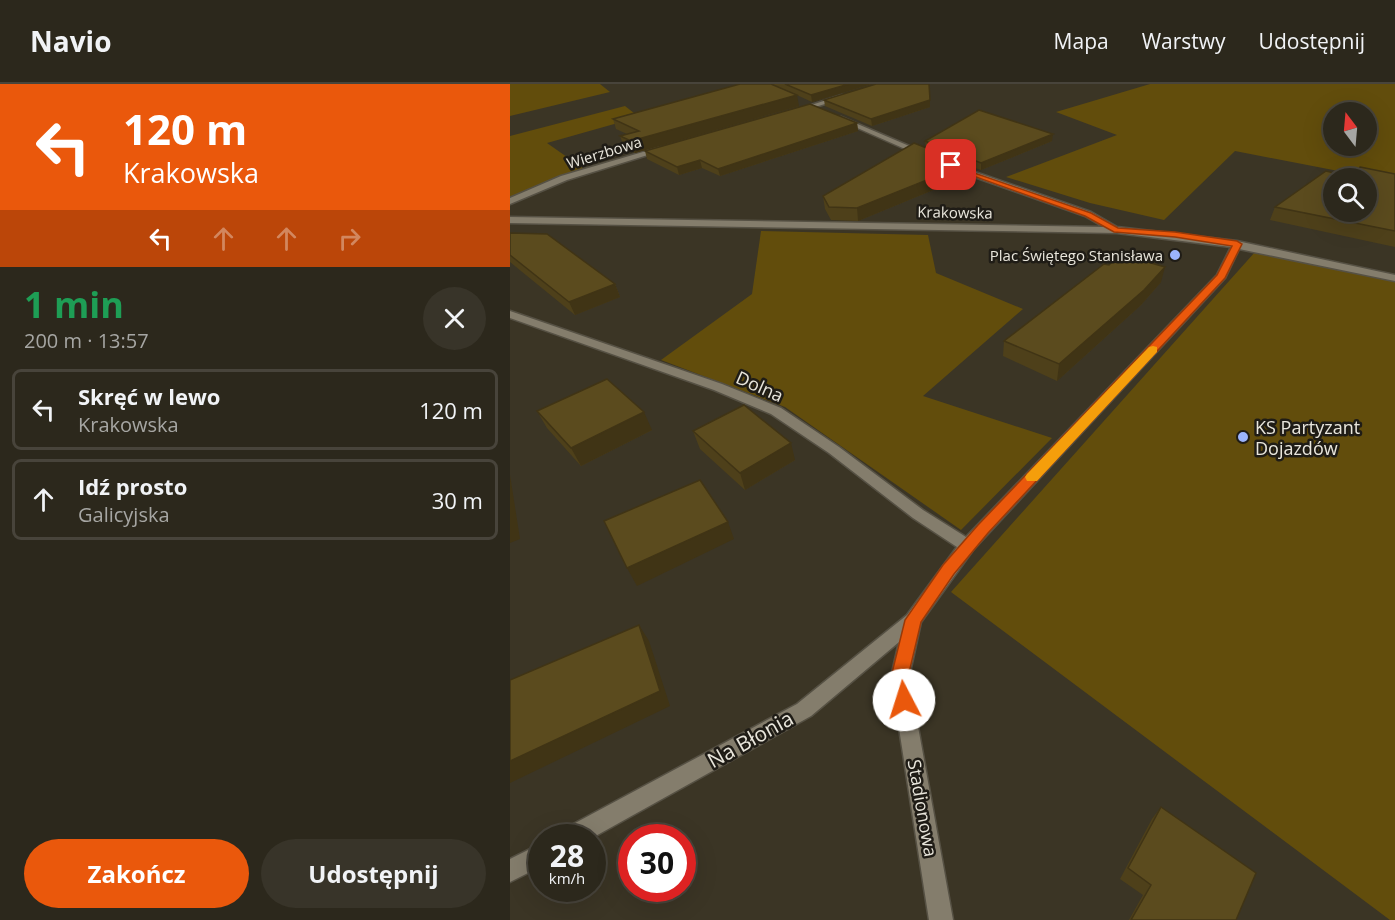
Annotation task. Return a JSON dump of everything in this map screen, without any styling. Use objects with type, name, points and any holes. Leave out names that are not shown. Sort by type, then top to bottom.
[{"type":"street","points":[[790,112],[847,96]]},
{"type":"street","points":[[802,102],[822,111]]},
{"type":"street","points":[[833,116],[929,156]]},
{"type":"street","name":"Wierzbowa","points":[[510,201],[564,178],[675,145]]},
{"type":"street","points":[[940,161],[1088,214],[1117,230]]},
{"type":"street","points":[[1062,205],[1078,229]]},
{"type":"street","name":"Krakowska","points":[[510,220],[1117,230],[1237,244],[1395,278]]},
{"type":"street","name":"Stadionowa","points":[[941,920],[900,677],[913,620],[967,546],[1221,276],[1237,244]]},
{"type":"street","name":"Dolna","points":[[510,314],[718,387],[776,411],[834,450],[918,514],[967,546]]},
{"type":"street","name":"Na Błonia","points":[[596,824],[804,710],[913,620]]},
{"type":"street","points":[[510,871],[528,861]]},
{"type":"shaded area","points":[[510,84],[600,84],[610,92],[510,116]]},
{"type":"shaded area","points":[[1150,84],[1395,84],[1395,182],[1377,179],[1377,168],[1323,168],[1235,151],[1164,220],[1090,203],[1006,177],[1117,135],[1056,112]]},
{"type":"shaded area","points":[[625,106],[639,117],[547,143],[584,169],[510,199],[510,136]]},
{"type":"shaded area","points":[[761,231],[928,235],[936,273],[1023,309],[923,396],[1052,438],[961,530],[785,407],[661,360],[752,294]]},
{"type":"shaded area","name":"KS Partyzant Dojazdów","points":[[1255,252],[1284,256],[1395,282],[1395,920],[1390,920],[951,592]]},
{"type":"building","points":[[740,84],[771,84],[797,95],[631,141],[620,136],[639,131],[613,119]]},
{"type":"building","points":[[785,84],[849,84],[811,95]]},
{"type":"building","points":[[876,84],[929,84],[930,100],[871,119],[824,100]]},
{"type":"building","points":[[810,104],[857,123],[718,169],[700,160],[677,167],[645,151]]},
{"type":"building","points":[[979,110],[1053,134],[981,163],[925,141]]},
{"type":"building","points":[[914,143],[967,164],[857,208],[829,207],[823,196]]},
{"type":"building","points":[[1377,170],[1395,174],[1395,231],[1350,222],[1377,222]]},
{"type":"building","points":[[1323,173],[1323,217],[1275,207]]},
{"type":"building","points":[[510,233],[547,234],[615,284],[569,302],[510,255]]},
{"type":"building","points":[[1120,254],[1165,267],[1144,290],[1059,364],[1004,341],[1104,264],[1109,265]]},
{"type":"building","points":[[607,379],[644,412],[571,448],[537,411]]},
{"type":"building","points":[[744,405],[791,443],[740,473],[693,431]]},
{"type":"building","points":[[700,480],[728,522],[627,568],[604,521]]},
{"type":"building","points":[[639,625],[660,691],[510,761],[510,680]]},
{"type":"building","points":[[1161,807],[1256,873],[1236,920],[1131,920],[1151,885],[1128,868]]},
{"type":"slow traffic","points":[[1032,477],[1153,349]]},
{"type":"place","name":"Plac Świętego Stanisława","points":[[1175,255]]},
{"type":"place","name":"KS Partyzant Dojazdów","points":[[1243,437]]},
{"type":"route","points":[[904,700],[900,677],[913,620],[948,569],[1221,276],[1237,244],[1117,230],[1088,214],[951,165]]}]
